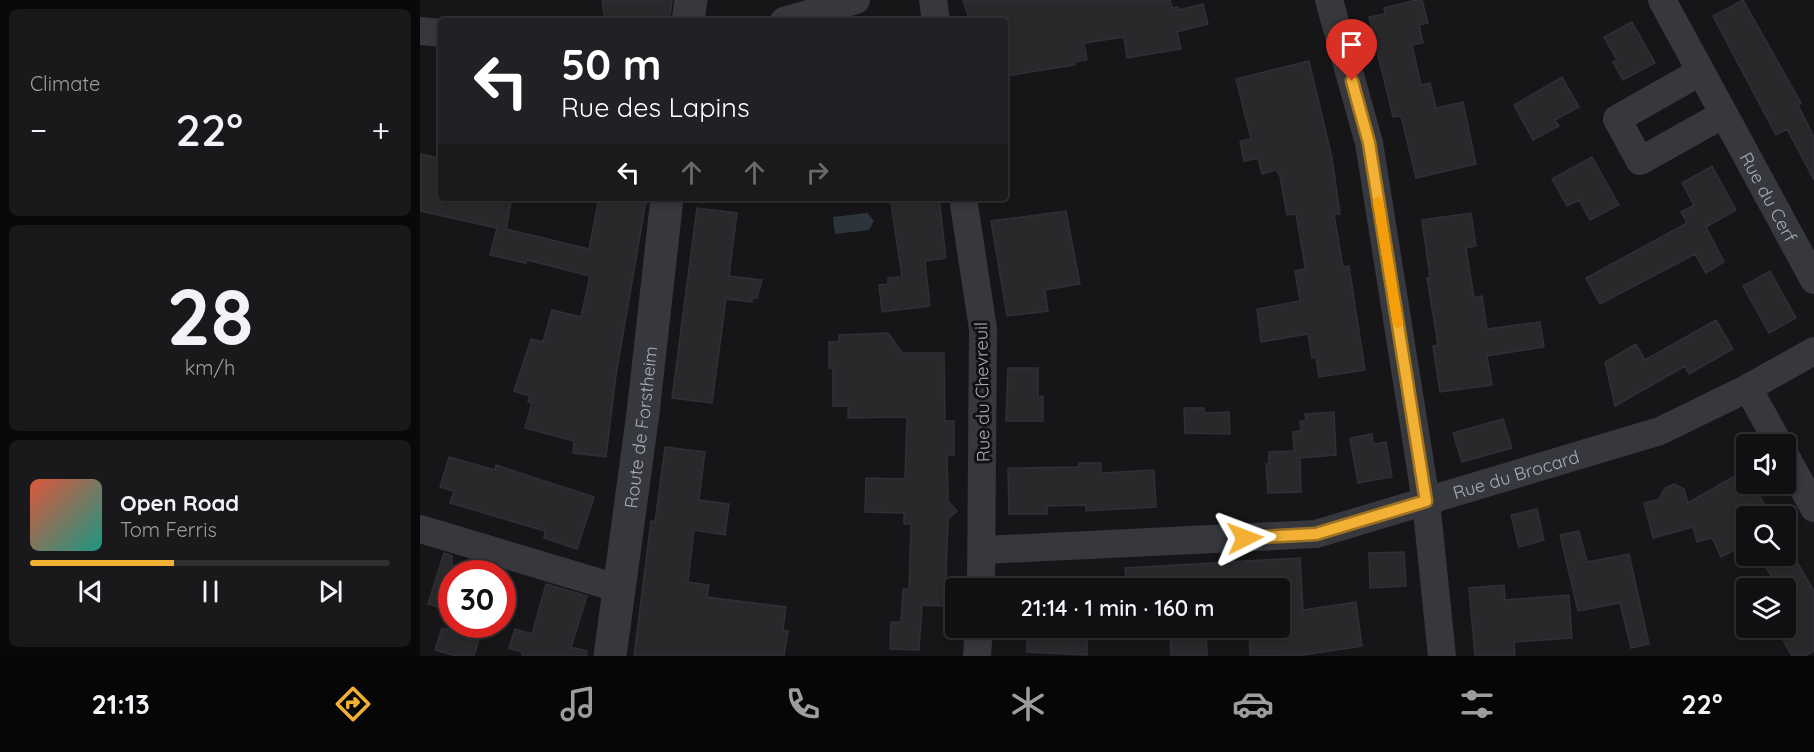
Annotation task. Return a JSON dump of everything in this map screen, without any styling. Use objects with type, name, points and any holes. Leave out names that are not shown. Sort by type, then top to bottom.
[{"type":"street","points":[[688,18],[691,0]]},
{"type":"street","points":[[794,18],[856,0]]},
{"type":"street","points":[[933,0],[936,18]]},
{"type":"street","points":[[1329,0],[1369,143],[1426,501],[1442,656]]},
{"type":"street","name":"Rue du Cerf","points":[[1662,0],[1814,280]]},
{"type":"street","points":[[420,31],[438,33]]},
{"type":"street","points":[[1700,72],[1617,119],[1640,161],[1724,114]]},
{"type":"street","name":"Route de Forstheim","points":[[610,656],[667,201]]},
{"type":"street","name":"Rue du Chevreuil","points":[[963,201],[983,329],[982,578]]},
{"type":"street","name":"Rue du Brocard","points":[[983,550],[1316,534],[1660,431],[1748,388],[1814,351]]},
{"type":"street","points":[[1748,388],[1773,434]]},
{"type":"street","points":[[1796,475],[1814,508]]},
{"type":"street","points":[[420,529],[617,588]]},
{"type":"street","points":[[977,656],[978,638]]},
{"type":"shaded area","points":[[867,213],[874,221],[869,230],[835,234],[833,217]]},
{"type":"building","points":[[602,0],[672,0],[670,16],[605,18]]},
{"type":"building","points":[[963,0],[1170,0],[1172,8],[1178,7],[1179,10],[1203,4],[1208,24],[1177,32],[1181,49],[1127,58],[1124,37],[1084,43],[1087,60],[1074,62],[1075,65],[1008,76],[1008,18],[969,18]]},
{"type":"building","points":[[1422,0],[1428,23],[1419,25],[1423,43],[1412,45],[1421,85],[1430,83],[1436,108],[1463,102],[1476,164],[1416,178],[1401,116],[1393,117],[1369,17],[1385,14],[1384,8]]},
{"type":"building","points":[[1743,0],[1801,103],[1798,105],[1814,137],[1814,180],[1787,129],[1776,135],[1713,16]]},
{"type":"building","points":[[1632,22],[1655,63],[1623,80],[1613,62],[1617,60],[1604,37]]},
{"type":"building","points":[[1309,61],[1332,158],[1340,214],[1334,214],[1343,267],[1349,266],[1365,370],[1319,377],[1316,357],[1312,358],[1308,334],[1261,342],[1257,309],[1300,301],[1295,271],[1305,269],[1305,266],[1296,214],[1287,215],[1280,176],[1276,170],[1262,174],[1258,158],[1244,161],[1240,141],[1251,139],[1236,79]]},
{"type":"building","points":[[1562,77],[1579,107],[1555,120],[1559,126],[1533,140],[1514,105]]},
{"type":"building","points":[[420,154],[438,157],[438,201],[511,201],[506,229],[589,249],[598,201],[646,201],[616,375],[606,457],[573,453],[574,441],[525,428],[532,403],[528,402],[530,396],[514,391],[531,339],[543,342],[552,310],[581,317],[590,276],[527,260],[526,263],[490,255],[497,228],[420,211]]},
{"type":"building","points":[[1592,157],[1619,205],[1590,220],[1579,200],[1567,206],[1552,179]]},
{"type":"building","points":[[1712,166],[1736,210],[1706,227],[1724,262],[1706,273],[1695,254],[1600,304],[1586,278],[1687,223],[1681,212],[1694,205],[1682,183]]},
{"type":"building","points":[[939,201],[946,258],[925,261],[930,306],[882,312],[879,285],[888,284],[888,278],[902,277],[891,203]]},
{"type":"building","points":[[697,208],[737,213],[729,276],[762,280],[757,298],[752,298],[752,302],[726,299],[712,403],[672,398]]},
{"type":"building","points":[[1066,211],[1080,284],[1045,290],[1048,311],[1007,316],[991,221]]},
{"type":"building","points":[[1471,213],[1476,246],[1466,248],[1474,298],[1482,296],[1487,329],[1540,322],[1544,347],[1487,356],[1492,385],[1440,392],[1433,346],[1438,345],[1427,278],[1430,278],[1422,220]]},
{"type":"building","points":[[1770,271],[1796,318],[1769,333],[1743,286]]},
{"type":"building","points":[[1716,320],[1733,349],[1689,374],[1685,366],[1615,406],[1605,362],[1636,344],[1645,360]]},
{"type":"building","points":[[888,333],[902,353],[944,353],[945,421],[954,421],[954,455],[947,455],[948,501],[957,511],[948,519],[945,606],[922,605],[919,650],[890,649],[891,622],[901,622],[903,589],[909,589],[911,524],[904,524],[904,513],[865,512],[866,478],[905,479],[907,417],[848,418],[848,406],[833,406],[833,368],[829,368],[829,342],[839,342],[839,335]]},
{"type":"building","points":[[1008,368],[1038,368],[1038,397],[1043,396],[1043,421],[1006,421]]},
{"type":"building","points":[[1184,408],[1204,408],[1205,413],[1229,412],[1230,434],[1185,433]]},
{"type":"building","points":[[1334,412],[1336,455],[1300,458],[1301,492],[1268,493],[1266,464],[1269,464],[1269,452],[1294,451],[1293,432],[1301,431],[1300,421],[1306,420],[1305,414]]},
{"type":"building","points":[[1503,419],[1512,448],[1462,462],[1453,433]]},
{"type":"building","points":[[1372,434],[1373,444],[1386,442],[1392,477],[1358,483],[1350,438]]},
{"type":"building","points":[[665,447],[705,452],[699,500],[729,504],[725,535],[694,530],[688,582],[709,585],[707,597],[786,607],[783,630],[788,631],[784,656],[634,656],[651,521],[655,522]]},
{"type":"building","points":[[449,457],[495,470],[496,465],[594,497],[577,549],[544,538],[545,531],[450,503],[454,491],[440,487]]},
{"type":"building","points":[[1079,463],[1101,463],[1101,473],[1154,470],[1156,507],[1086,511],[1086,505],[1047,506],[1047,514],[1009,514],[1008,468],[1079,467]]},
{"type":"building","points":[[1736,475],[1736,494],[1758,494],[1765,506],[1736,506],[1736,549],[1721,557],[1712,538],[1697,542],[1693,527],[1653,538],[1644,503],[1659,499],[1665,488],[1674,484],[1684,489],[1688,503]]},
{"type":"building","points":[[1537,509],[1544,540],[1519,547],[1511,515]]},
{"type":"building","points":[[1579,531],[1587,562],[1629,554],[1649,644],[1631,648],[1620,603],[1578,611],[1560,535]]},
{"type":"building","points":[[1404,552],[1406,586],[1370,588],[1369,553]]},
{"type":"building","points":[[444,553],[452,556],[452,560],[442,560]]},
{"type":"building","points":[[1300,558],[1303,610],[1356,602],[1362,646],[1296,656],[1250,656],[1249,638],[1290,638],[1290,578],[1126,578],[1125,568]]},
{"type":"building","points":[[1796,560],[1814,591],[1814,651],[1805,656],[1792,656],[1782,638],[1796,638],[1796,578],[1772,578],[1765,566],[1796,566]]},
{"type":"building","points":[[438,572],[438,607],[428,604]]},
{"type":"building","points":[[546,584],[587,596],[571,647],[587,651],[586,656],[522,656],[522,652],[509,648],[512,638],[516,638],[516,629],[532,634]]},
{"type":"building","points":[[1504,585],[1505,600],[1569,595],[1572,638],[1514,642],[1515,656],[1475,656],[1469,588]]},
{"type":"building","points":[[439,638],[479,639],[474,656],[456,656],[435,650]]},
{"type":"building","points":[[1027,638],[1087,638],[1087,655],[1027,652]]},
{"type":"building","points":[[1170,638],[1206,638],[1207,655],[1171,655]]},
{"type":"slow traffic","points":[[1378,202],[1398,323]]},
{"type":"route","points":[[1245,538],[1316,534],[1426,501],[1369,143],[1352,81]]}]
